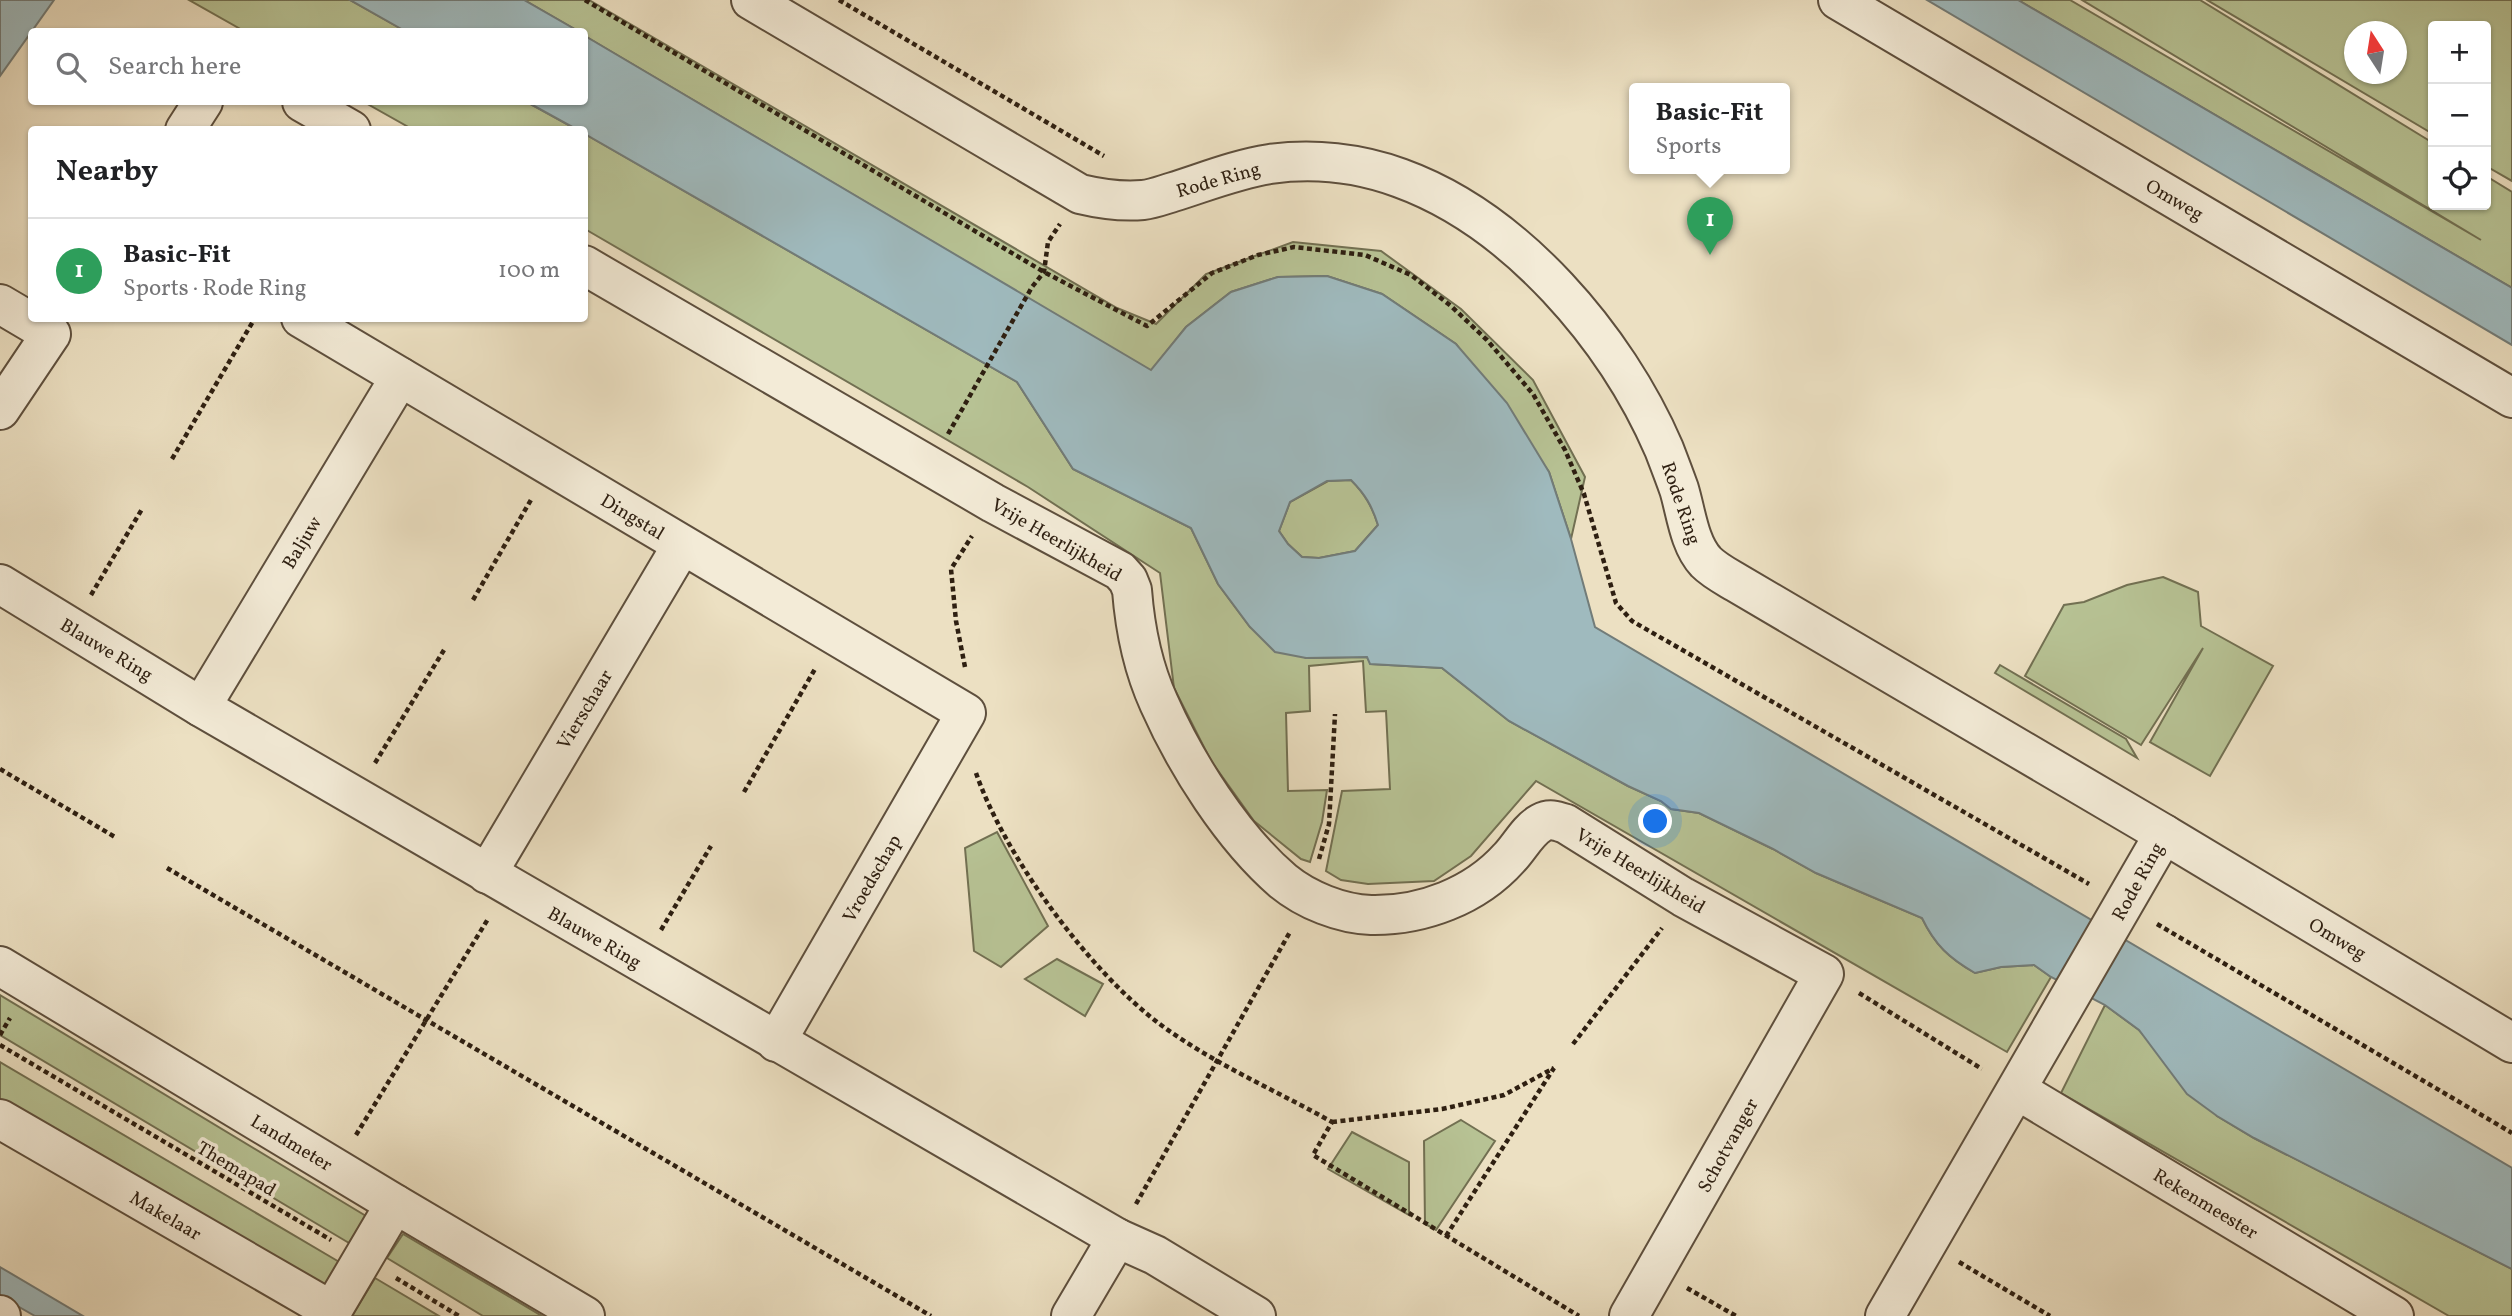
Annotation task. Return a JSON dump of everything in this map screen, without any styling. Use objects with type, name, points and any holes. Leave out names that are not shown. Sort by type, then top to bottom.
[{"type":"street","name":"Rode Ring","points":[[751,0],[1080,194],[1106,200],[1144,200],[1268,164],[1328,162],[1362,167],[1401,178],[1442,198],[1499,233],[1524,254],[1561,291],[1589,326],[1635,392],[1649,418],[1671,468],[1697,550],[1707,562],[1737,583],[2164,834],[1885,1316]]},
{"type":"street","name":"Omweg","points":[[1838,0],[2512,398]]},
{"type":"street","points":[[188,126],[201,105]]},
{"type":"street","points":[[307,105],[344,126]]},
{"type":"street","name":"Vrije Heerlijkheid","points":[[588,267],[993,503],[1120,571],[1128,580],[1143,657],[1158,702],[1174,735],[1223,813],[1252,849],[1283,881],[1309,898],[1337,909],[1369,915],[1410,912],[1453,899],[1485,881],[1509,859],[1534,828],[1542,822],[1553,820],[1566,824],[1683,897],[1836,981]]},
{"type":"street","points":[[0,304],[28,315]]},
{"type":"street","name":"Dingstal","points":[[308,322],[966,713]]},
{"type":"street","points":[[0,410],[56,326]]},
{"type":"street","name":"Baljuw","points":[[201,707],[400,377]]},
{"type":"street","name":"Vierschaar","points":[[497,880],[682,545]]},
{"type":"street","name":"Blauwe Ring","points":[[0,584],[201,707],[641,964],[1116,1238],[1155,1255],[1256,1316]]},
{"type":"street","name":"Vroedschap","points":[[776,1042],[966,713]]},
{"type":"street","name":"Omweg","points":[[2164,834],[2512,1043]]},
{"type":"street","name":"Landmeter","points":[[0,966],[585,1316]]},
{"type":"street","name":"Schotvanger","points":[[1629,1316],[1836,981]]},
{"type":"street","name":"Rekenmeester","points":[[2017,1090],[2394,1316]]},
{"type":"street","name":"Makelaar","points":[[0,1119],[330,1313]]},
{"type":"street","points":[[330,1313],[395,1204]]},
{"type":"street","points":[[1071,1316],[1116,1238]]},
{"type":"path","points":[[584,0],[1044,272],[1147,326],[1212,273],[1258,255],[1294,247],[1365,255],[1411,275],[1451,306],[1488,340],[1534,394],[1565,450],[1584,494],[1616,603],[1632,621],[2118,915],[2512,1133]]},
{"type":"path","points":[[839,0],[1108,159]]},
{"type":"path","points":[[930,465],[1032,287],[1044,272],[1048,242],[1080,194]]},
{"type":"path","points":[[172,459],[253,322]]},
{"type":"path","points":[[473,600],[550,466]]},
{"type":"path","points":[[966,672],[956,621],[951,569],[993,503]]},
{"type":"path","points":[[72,628],[142,509]]},
{"type":"path","points":[[744,792],[835,635]]},
{"type":"path","points":[[355,796],[444,650]]},
{"type":"path","points":[[1116,1238],[1309,898],[1329,824],[1335,715]]},
{"type":"path","points":[[974,768],[992,811],[1016,854],[1078,943],[1110,978],[1159,1023],[1217,1061],[1332,1122],[1442,1109],[1504,1095],[1554,1068],[1446,1236]]},
{"type":"path","points":[[0,769],[115,837]]},
{"type":"path","points":[[641,964],[711,846]]},
{"type":"path","points":[[167,868],[931,1316]]},
{"type":"path","points":[[335,1168],[426,1020],[497,880]]},
{"type":"path","points":[[1573,1044],[1683,897]]},
{"type":"path","points":[[1836,981],[1983,1069]]},
{"type":"path","name":"Themapad","points":[[0,1045],[459,1316]]},
{"type":"path","points":[[1332,1122],[1313,1155],[1579,1316]]},
{"type":"path","points":[[1928,1244],[2050,1316]]},
{"type":"path","points":[[1656,1271],[1736,1316]]},
{"type":"green space","points":[[189,0],[350,0],[400,28],[239,28]]},
{"type":"green space","points":[[524,0],[589,0],[1117,308],[1156,324],[1206,274],[1293,242],[1381,251],[1461,309],[1533,380],[1585,477],[1571,539],[1549,472],[1456,344],[1382,294],[1327,276],[1278,277],[1231,292],[1186,327],[1151,371],[588,38],[588,28],[573,28]]},
{"type":"green space","points":[[2018,0],[2070,0],[2481,240],[2431,210],[2491,210],[2491,179],[2512,192],[2512,288]]},
{"type":"green space","points":[[2082,0],[2200,0],[2428,140],[2428,208]]},
{"type":"green space","points":[[2207,0],[2512,0],[2512,181],[2491,169],[2491,21],[2428,21],[2428,131],[2349,84],[2407,84],[2407,21],[2344,21],[2344,81]]},
{"type":"green space","points":[[369,105],[532,105],[571,126],[407,126]]},
{"type":"green space","points":[[588,136],[1017,382],[1073,469],[1191,528],[1218,584],[1250,627],[1306,658],[1367,657],[1371,664],[1442,668],[1509,721],[1661,801],[1671,809],[1699,813],[1816,873],[1922,918],[1944,950],[1975,973],[2001,967],[2034,965],[2051,977],[2007,1052],[1536,781],[1471,856],[1434,881],[1368,884],[1341,880],[1326,871],[1342,791],[1390,789],[1386,711],[1366,712],[1363,661],[1309,666],[1310,711],[1286,713],[1288,791],[1327,790],[1322,822],[1310,862],[1301,859],[1254,821],[1211,761],[1174,688],[1160,573],[1028,487],[588,231]]},
{"type":"green space","points":[[1351,480],[1368,501],[1378,525],[1355,551],[1319,558],[1302,557],[1279,531],[1290,502],[1328,481]]},
{"type":"green space","points":[[2163,577],[2198,592],[2201,626],[2273,666],[2210,776],[2150,742],[2203,648],[2141,745],[2025,676],[2064,605],[2084,602],[2127,585]]},
{"type":"green space","points":[[2000,665],[2126,739],[2137,758],[1995,673]]},
{"type":"green space","points":[[997,832],[1048,926],[1001,967],[974,951],[965,848]]},
{"type":"green space","points":[[1057,959],[1103,984],[1085,1016],[1025,979]]},
{"type":"green space","points":[[0,995],[366,1216],[349,1243],[0,1035]]},
{"type":"green space","points":[[2105,1005],[2139,1030],[2217,1116],[2254,1138],[2512,1269],[2512,1316],[2449,1316],[2061,1093]]},
{"type":"green space","points":[[0,1062],[341,1263],[325,1290],[0,1101]]},
{"type":"green space","points":[[1461,1120],[1495,1141],[1436,1230],[1425,1224],[1424,1141]]},
{"type":"green space","points":[[1352,1132],[1409,1162],[1409,1215],[1328,1169]]},
{"type":"green space","points":[[403,1234],[542,1316],[483,1316],[387,1258]]},
{"type":"green space","points":[[375,1278],[439,1316],[352,1316]]},
{"type":"water","points":[[0,0],[54,0],[34,28],[28,28],[28,37],[0,76]]},
{"type":"water","points":[[350,0],[524,0],[573,28],[400,28]]},
{"type":"water","points":[[1927,0],[2018,0],[2512,288],[2512,345]]},
{"type":"water","points":[[588,38],[1151,370],[1186,327],[1231,292],[1278,277],[1327,276],[1382,294],[1456,344],[1507,403],[1549,472],[1595,627],[2512,1168],[2512,1269],[2254,1138],[2217,1116],[2187,1094],[2139,1030],[2105,1005],[2051,977],[2034,965],[2001,967],[1975,973],[1944,950],[1922,918],[1816,873],[1699,813],[1671,809],[1661,801],[1509,721],[1442,668],[1370,664],[1367,657],[1306,658],[1275,652],[1250,627],[1218,584],[1191,528],[1073,469],[1017,382],[588,136],[588,126],[571,126],[532,105],[588,105]],"holes":[[[1351,480],[1368,501],[1378,525],[1355,551],[1319,558],[1302,557],[1279,531],[1290,502],[1327,481]]]},
{"type":"water","points":[[0,1267],[83,1316],[35,1316],[0,1296]]},
{"type":"place","name":"Basic-Fit","points":[[1710,255]]}]
